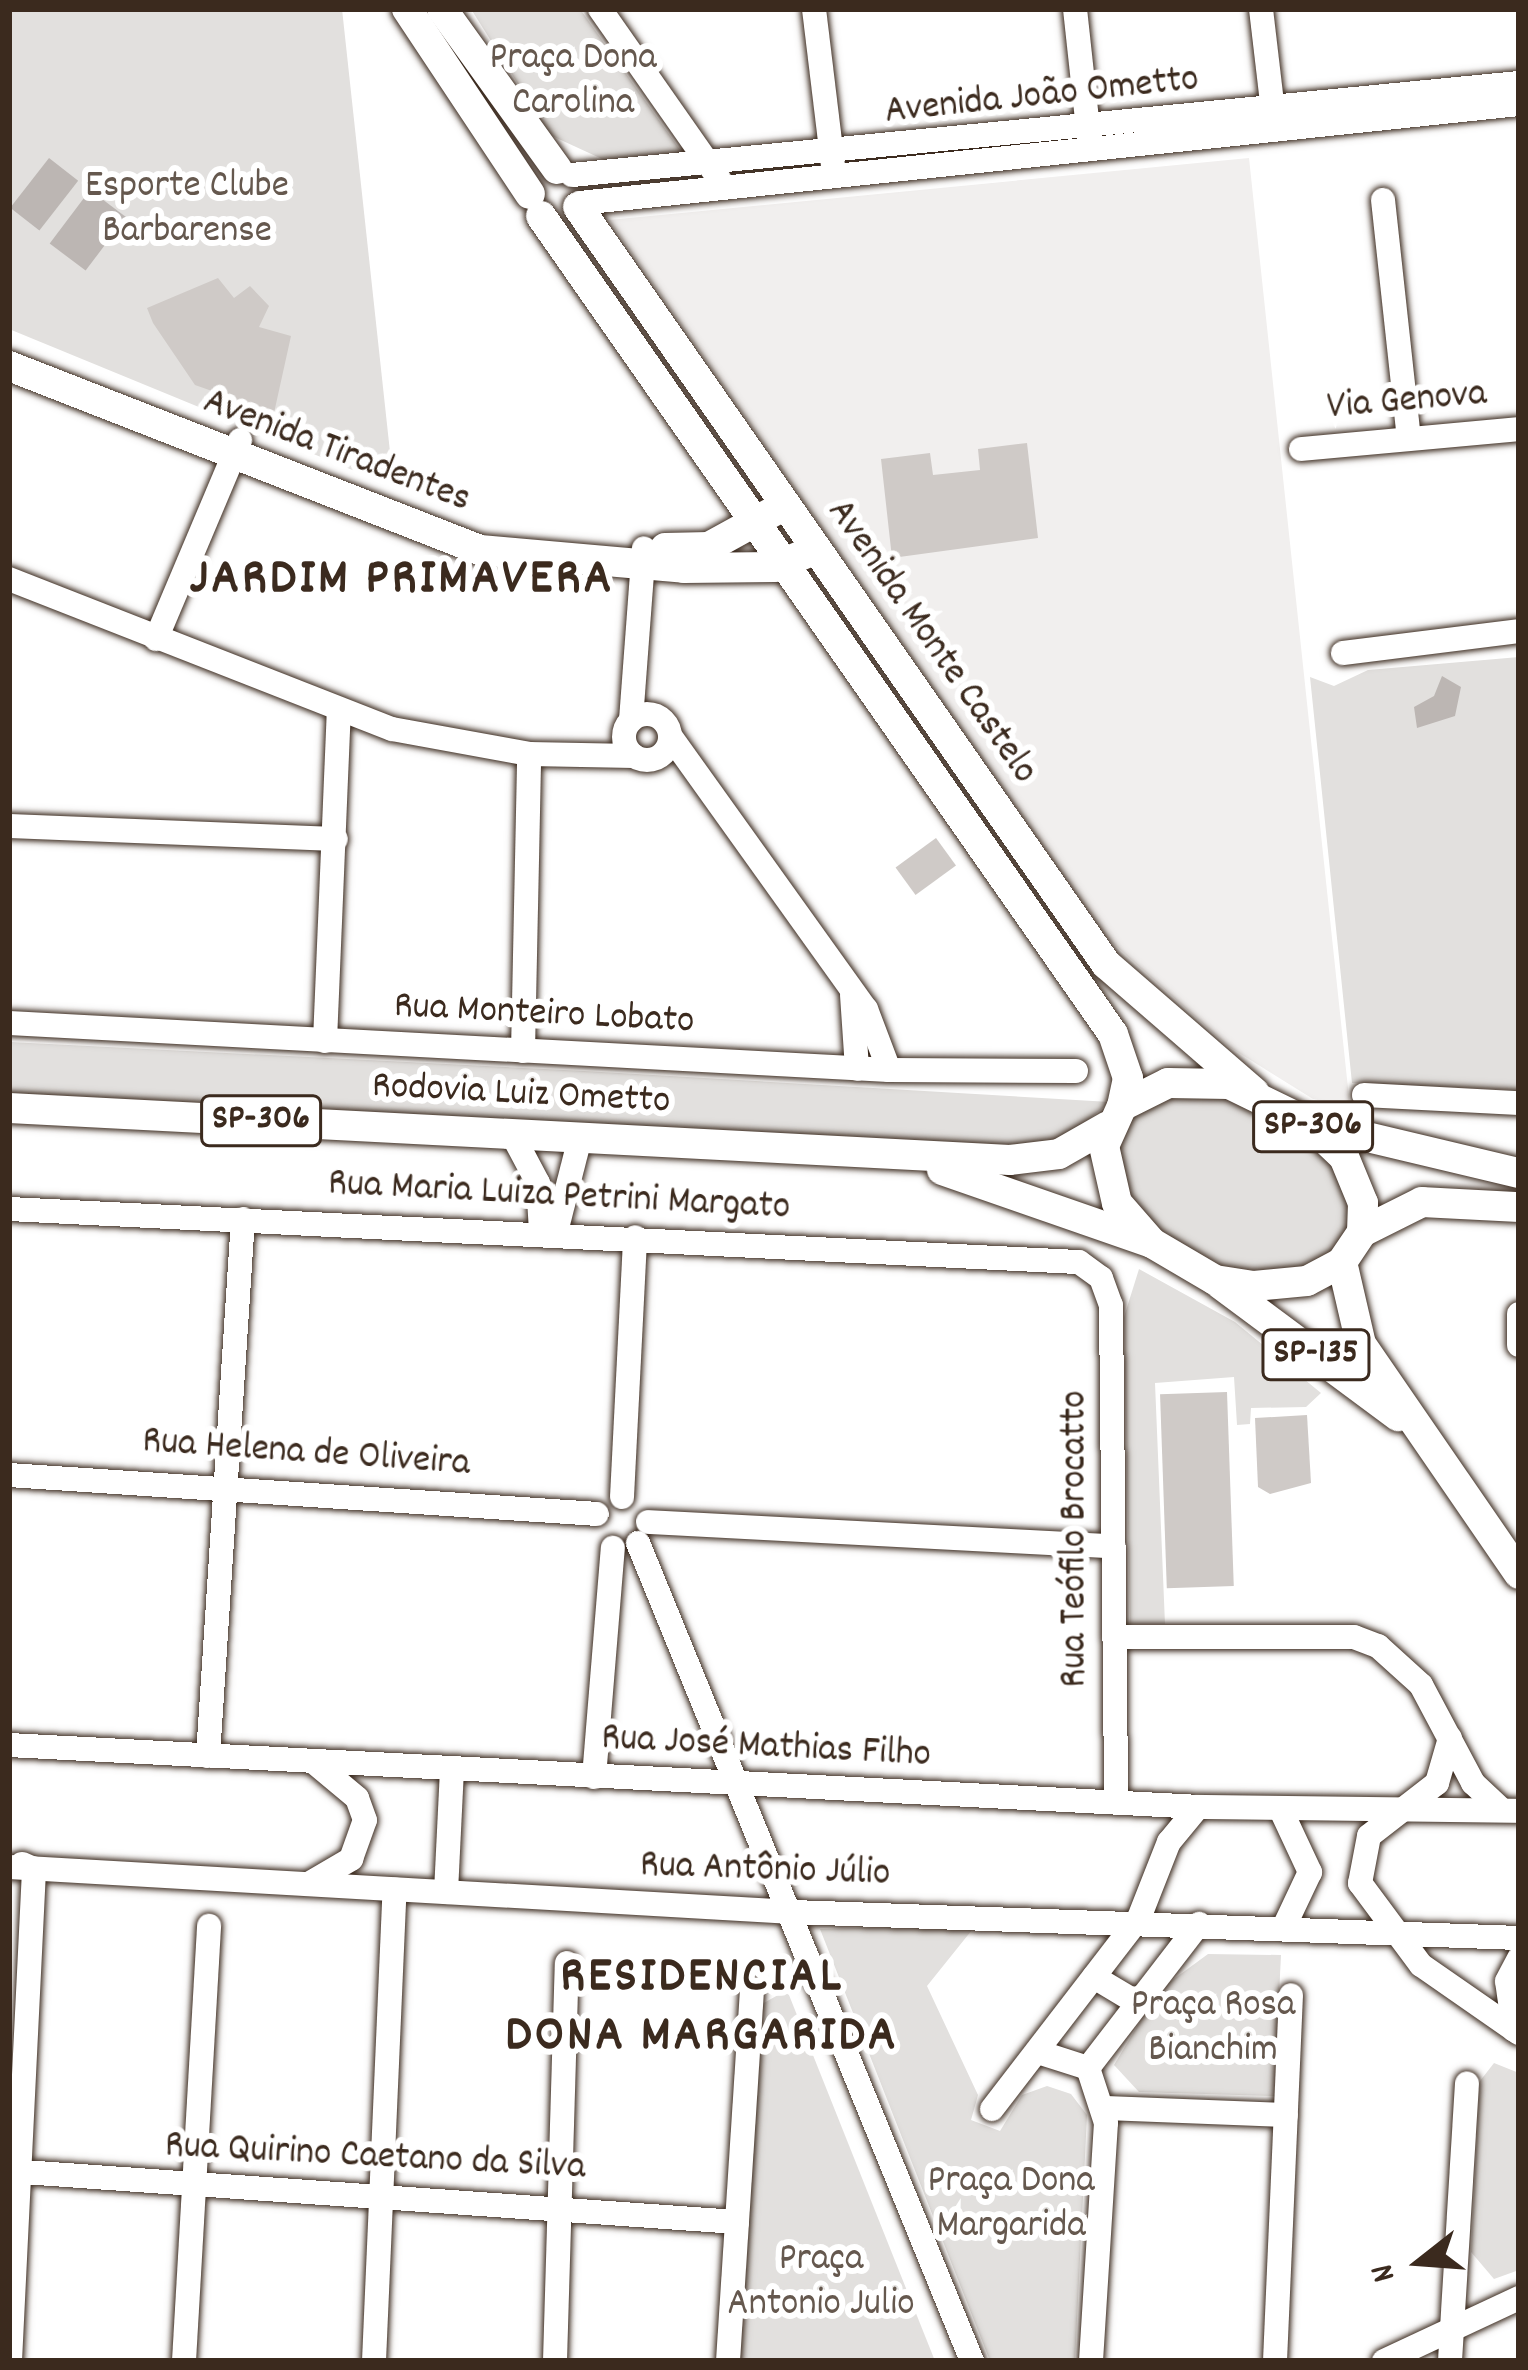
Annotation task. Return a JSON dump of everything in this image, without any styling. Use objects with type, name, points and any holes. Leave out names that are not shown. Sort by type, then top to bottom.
[{"type":"main road","name":"Avenida Monte Castelo","points":[[407,9],[535,205],[772,512],[1106,964],[1254,1091]]},
{"type":"main road","name":"Avenida Monte Castelo","points":[[442,9],[572,188],[772,512]]},
{"type":"main road","points":[[535,178],[572,188],[566,218],[535,205],[535,178]]},
{"type":"main road","name":"Avenida Tiradentes","points":[[9,346],[458,544],[737,568],[802,555]]},
{"type":"main road","name":"Avenida Tiradentes","points":[[9,366],[236,448]]},
{"type":"main road","name":"Avenida Tiradentes","points":[[645,557],[709,547],[772,512]]},
{"type":"main road","name":"Avenida Monte Castelo","points":[[802,555],[812,598],[1121,1051],[1115,1116]]},
{"type":"main road","points":[[737,568],[812,598]]},
{"type":"main road","points":[[1081,987],[1106,988],[1106,964]]},
{"type":"main road","name":"SP-306","points":[[1362,1232],[1352,1169],[1307,1122],[1254,1091],[1168,1082],[1115,1116],[1109,1185],[1152,1243],[1215,1280],[1290,1285],[1342,1262],[1362,1232],[1422,1202],[1519,1208]]},
{"type":"main road","name":"Rodovia Luiz Ometto","points":[[9,1108],[1039,1160],[1115,1116]]},
{"type":"main road","name":"SP-306","points":[[1307,1122],[1519,1173]]},
{"type":"main road","name":"Rodovia Luiz Ometto","points":[[885,1154],[1152,1243]]},
{"type":"main road","name":"SP-135","points":[[1342,1262],[1361,1344],[1519,1574]]},
{"type":"main road","name":"SP-135","points":[[1215,1280],[1417,1430]]},
{"type":"street","points":[[600,9],[719,178]]},
{"type":"street","points":[[814,9],[833,166]]},
{"type":"street","points":[[1075,9],[1089,139]]},
{"type":"street","points":[[1261,9],[1274,119]]},
{"type":"street","name":"Avenida João Ometto","points":[[572,188],[719,178],[1274,119],[1519,83]]},
{"type":"street","name":"Avenida João Ometto","points":[[1274,119],[1519,104]]},
{"type":"street","points":[[1382,200],[1408,438]]},
{"type":"street","name":"Via Genova","points":[[1301,449],[1519,429]]},
{"type":"street","points":[[156,639],[236,448]]},
{"type":"street","points":[[639,737],[645,557]]},
{"type":"street","points":[[9,580],[339,713],[530,754],[586,755],[639,737],[670,737],[881,1035],[889,1070]]},
{"type":"street","points":[[1343,653],[1519,631]]},
{"type":"street","points":[[325,1041],[339,713]]},
{"type":"street","points":[[639,737],[698,777]]},
{"type":"street","points":[[523,1052],[530,754]]},
{"type":"street","points":[[9,826],[336,839]]},
{"type":"street","points":[[851,992],[856,1069]]},
{"type":"street","name":"Rua Monteiro Lobato","points":[[9,1023],[856,1069],[1076,1072]]},
{"type":"street","points":[[1364,1095],[1519,1103]]},
{"type":"street","points":[[512,1134],[538,1183],[549,1231]]},
{"type":"street","points":[[549,1231],[580,1138]]},
{"type":"street","name":"Rua Maria Luiza Petrini Margato","points":[[9,1209],[1065,1258],[1101,1278]]},
{"type":"street","points":[[208,1756],[243,1220]]},
{"type":"street","points":[[635,1238],[622,1497],[633,1538],[793,1912],[972,2361]]},
{"type":"street","name":"Rua Teófilo Brocatto","points":[[1101,1278],[1112,1305],[1115,1802]]},
{"type":"street","points":[[1518,1314],[1519,1345]]},
{"type":"street","name":"Rua Helena de Oliveira","points":[[9,1475],[228,1484],[597,1514]]},
{"type":"street","points":[[622,1497],[597,1514],[596,1531],[633,1538],[1113,1546]]},
{"type":"street","points":[[595,1777],[633,1538]]},
{"type":"street","points":[[1114,1637],[1354,1636],[1397,1659],[1450,1738],[1473,1783],[1510,1810]]},
{"type":"street","points":[[1450,1738],[1437,1783],[1397,1809],[1370,1836],[1358,1868],[1387,1930],[1516,2031]]},
{"type":"street","name":"Rua José Mathias Filho","points":[[9,1745],[1198,1807],[1510,1810]]},
{"type":"street","points":[[9,1764],[40,1747]]},
{"type":"street","points":[[308,1884],[351,1859],[365,1820],[357,1798],[314,1762]]},
{"type":"street","points":[[446,1892],[452,1769]]},
{"type":"street","points":[[992,2109],[1138,1918],[1169,1842],[1198,1807]]},
{"type":"street","points":[[1280,1808],[1310,1872],[1285,1925]]},
{"type":"street","points":[[9,1858],[21,1868],[10,2361]]},
{"type":"street","name":"Rua Antônio Júlio","points":[[21,1868],[793,1912],[1138,1918],[1519,1938]]},
{"type":"street","points":[[374,2361],[395,1889]]},
{"type":"street","points":[[1088,2068],[1198,1924]]},
{"type":"street","points":[[184,2361],[198,2186],[208,1926]]},
{"type":"street","points":[[1516,2031],[1507,1981],[1519,1958]]},
{"type":"street","points":[[555,2361],[564,2206],[567,1964]]},
{"type":"street","points":[[1094,1977],[1136,2002]]},
{"type":"street","points":[[728,2361],[752,1990]]},
{"type":"street","points":[[1275,2361],[1291,1996]]},
{"type":"street","points":[[1038,2052],[1088,2068],[1105,2108],[1091,2361]]},
{"type":"street","points":[[1450,2361],[1467,2084]]},
{"type":"street","points":[[1105,2108],[1286,2115]]},
{"type":"street","name":"Rua Quirino Caetano da Silva","points":[[14,2171],[564,2206],[737,2222]]},
{"type":"street","points":[[1384,2361],[1519,2298]]},
{"type":"shaded area","points":[[49,158],[78,181],[39,230],[10,208]]},
{"type":"shaded area","points":[[1249,158],[1350,1107],[1313,1099],[1228,1046],[1106,937],[609,220]]},
{"type":"shaded area","points":[[90,190],[126,217],[86,271],[50,244]]},
{"type":"shaded area","points":[[1442,676],[1461,687],[1455,716],[1417,728],[1414,707],[1434,696]]},
{"type":"green space","name":"Esporte Clube Barbarense","points":[[9,9],[342,9],[390,452],[384,483],[9,329]]},
{"type":"green space","name":"Praça Dona Carolina","points":[[471,9],[580,9],[683,154],[613,164],[550,135]]},
{"type":"green space","points":[[1519,657],[1519,1090],[1352,1083],[1310,677],[1334,686],[1368,670]]},
{"type":"green space","points":[[9,1042],[1110,1102],[1052,1149],[9,1102]]},
{"type":"green space","points":[[1213,1094],[1295,1127],[1331,1158],[1355,1221],[1326,1267],[1241,1278],[1138,1217],[1115,1153],[1132,1116],[1157,1098]]},
{"type":"green space","points":[[1139,1269],[1235,1322],[1321,1393],[1306,1407],[1251,1408],[1250,1424],[1237,1425],[1234,1377],[1155,1383],[1165,1624],[1130,1624],[1124,1317]]},
{"type":"green space","name":"Praça Dona Margarida","points":[[976,1925],[927,1986],[978,2095],[971,2120],[1000,2131],[1022,2095],[1047,2086],[1071,2094],[1087,2115],[1075,2361],[990,2361],[820,1929]]},
{"type":"green space","name":"Praça Rosa Bianchim","points":[[1208,1954],[1281,1955],[1274,2096],[1139,2092],[1114,2065],[1159,1990]]},
{"type":"green space","name":"Praça Antonio Julio","points":[[787,1990],[935,2361],[739,2361],[762,2004]]},
{"type":"green space","points":[[1494,2063],[1519,2073],[1519,2270],[1494,2279],[1471,2252],[1480,2081]]},
{"type":"building","points":[[218,278],[234,298],[250,286],[269,306],[259,327],[291,336],[274,413],[195,385],[153,323],[147,308]]},
{"type":"building","points":[[1027,443],[1038,538],[892,558],[881,459],[930,453],[933,475],[980,470],[978,449]]},
{"type":"building","points":[[936,838],[956,866],[916,895],[896,867]]},
{"type":"building","points":[[1227,1392],[1234,1586],[1167,1588],[1160,1394]]},
{"type":"building","points":[[1307,1415],[1311,1483],[1270,1494],[1258,1487],[1255,1418]]},
{"type":"district","name":"JARDIM PRIMAVERA","points":[[402,581]]},
{"type":"district","name":"RESIDENCIAL DONA MARGARIDA","points":[[702,2009]]}]
